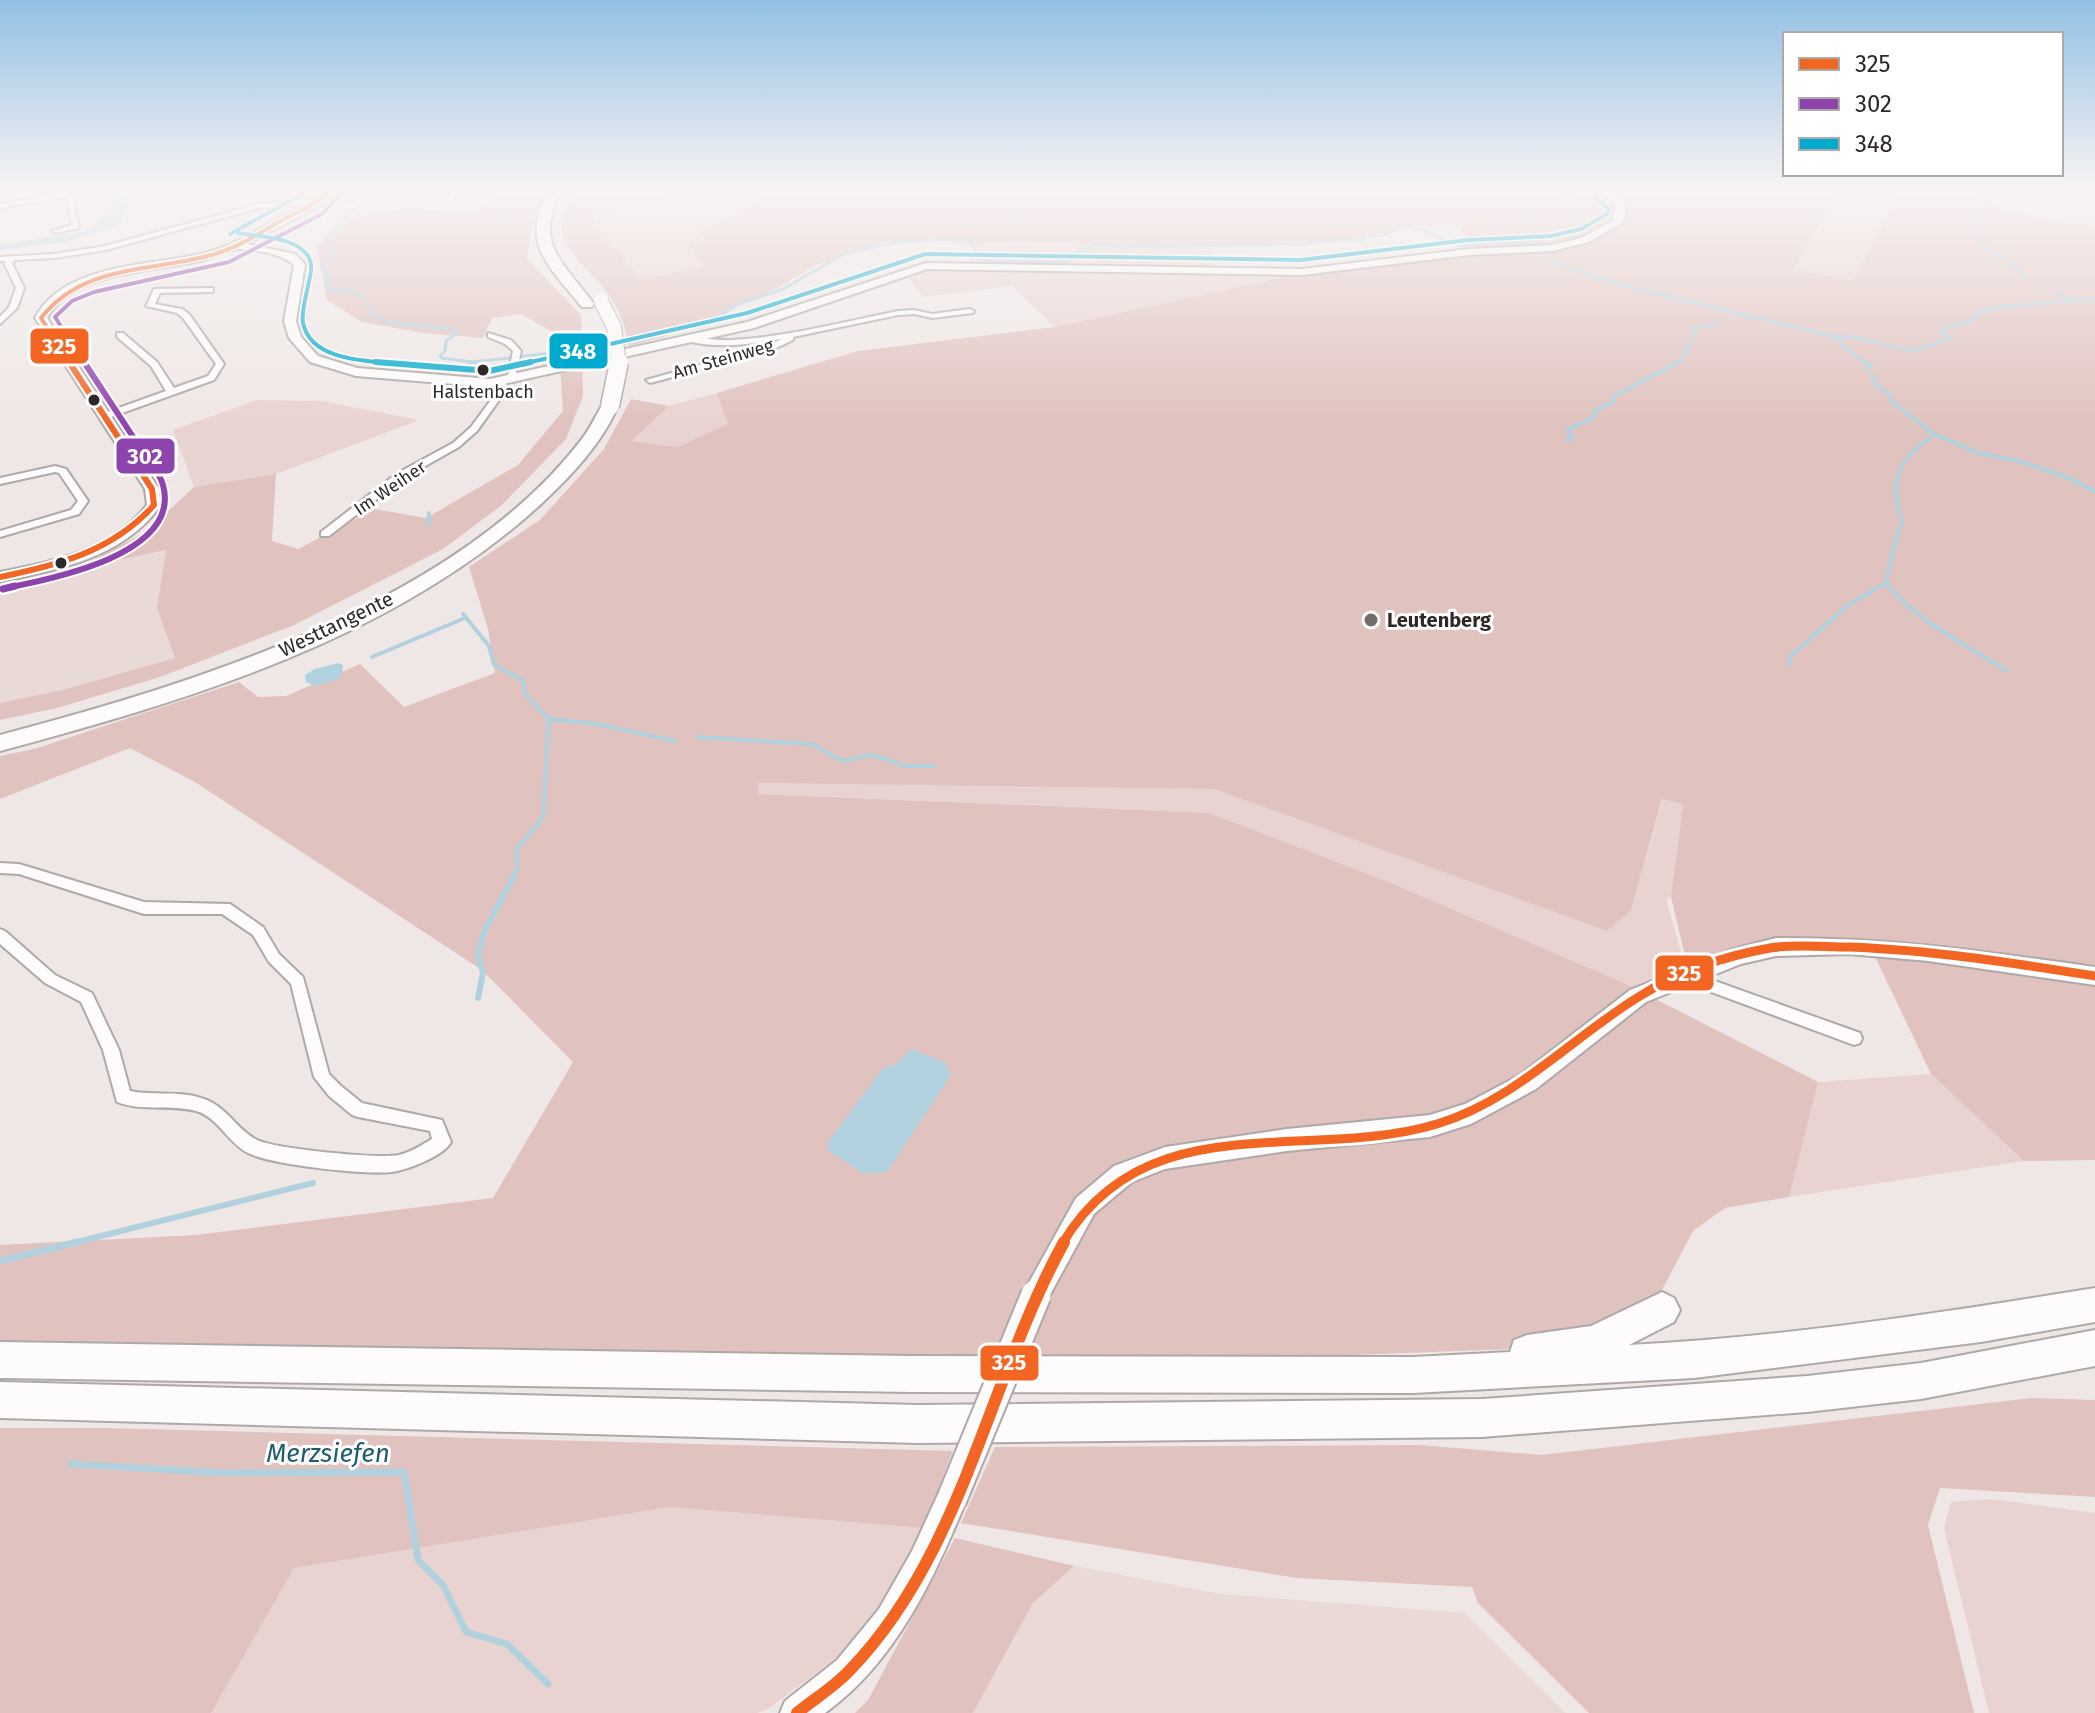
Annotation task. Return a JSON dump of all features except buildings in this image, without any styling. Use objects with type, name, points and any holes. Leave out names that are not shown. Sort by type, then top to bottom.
[{"type":"highway","points":[[556,267],[594,302]]},
{"type":"highway","points":[[571,267],[594,302],[600,325],[606,354],[601,387],[602,406]]},
{"type":"highway","name":"Westtangente","points":[[0,730],[58,716],[179,679],[290,635],[376,594],[451,549],[531,488],[602,406]]},
{"type":"highway","name":"Westtangente","points":[[0,743],[124,709],[244,667],[340,625],[413,586],[475,547],[526,509],[578,455],[600,426],[602,406]]},
{"type":"highway","points":[[0,1360],[911,1374],[1413,1375],[1694,1360],[1981,1324],[2095,1305]]},
{"type":"highway","points":[[1413,1375],[1421,1359],[1553,1351],[1594,1344],[1662,1310]]},
{"type":"highway","points":[[0,1400],[918,1424],[1482,1418],[1807,1394],[1921,1381],[2095,1348]]},
{"type":"street","points":[[0,322],[13,308],[20,288],[10,267]]},
{"type":"street","points":[[0,577],[90,552],[126,534],[148,514],[155,496],[152,489],[41,318],[44,309],[55,297],[96,279],[156,267]]},
{"type":"street","points":[[299,267],[290,321],[295,338],[314,359],[356,372],[507,381],[568,363],[773,319],[923,267]]},
{"type":"street","points":[[985,267],[1302,272],[1344,267]]},
{"type":"street","points":[[105,416],[211,378],[220,364],[186,316],[179,311],[150,306],[157,291],[210,290]]},
{"type":"street","name":"Am Steinweg","points":[[690,339],[713,343],[790,333],[898,313],[914,312],[932,316],[970,311]]},
{"type":"street","points":[[932,316],[932,331]]},
{"type":"street","name":"Am Steinweg","points":[[650,380],[767,349],[791,337],[790,333]]},
{"type":"street","points":[[120,335],[154,364],[172,393]]},
{"type":"street","points":[[491,335],[508,342],[517,351],[507,381]]},
{"type":"street","name":"Im Weiher","points":[[325,534],[400,476],[456,445],[474,429],[507,381]]},
{"type":"street","name":"Im Weiher","points":[[441,463],[457,449],[456,445]]},
{"type":"street","points":[[0,481],[55,469],[63,471],[83,501],[75,512],[0,534]]},
{"type":"street","points":[[0,868],[19,869],[144,908],[225,908],[258,931],[274,958],[298,981],[322,1077],[358,1110],[436,1125],[442,1142],[393,1164],[285,1155],[254,1147],[203,1106],[176,1101],[143,1104],[123,1097],[111,1050],[87,998],[50,979],[0,935]]},
{"type":"street","points":[[797,1713],[822,1698],[860,1661],[895,1615],[951,1501],[1036,1295],[1085,1206],[1123,1174],[1165,1158],[1287,1140],[1430,1126],[1471,1113],[1528,1082],[1638,996],[1738,956],[1776,947],[1849,946],[1928,952],[2095,976]]},
{"type":"street","points":[[1684,976],[1854,1038]]},
{"type":"shaded area","points":[[321,267],[535,267],[581,315],[583,396],[566,439],[502,505],[443,549],[294,625],[160,677],[57,708],[0,720],[0,703],[63,690],[175,658],[157,608],[166,550],[76,569],[147,531],[194,487],[276,474],[272,541],[298,549],[374,509],[426,518],[518,465],[563,411],[558,335],[521,314],[492,318],[483,338],[423,333],[362,322],[327,300]]},
{"type":"shaded area","points":[[585,267],[631,267],[641,279],[705,267],[813,267],[756,300],[734,305],[722,317],[679,326],[667,336],[629,346],[622,318],[602,285]]},
{"type":"shaded area","points":[[631,267],[706,267],[641,279]]},
{"type":"shaded area","points":[[948,267],[1298,274],[1055,327],[1013,286],[923,297],[907,276]]},
{"type":"shaded area","points":[[1143,267],[1216,267],[1216,269]]},
{"type":"shaded area","points":[[1366,267],[1796,267],[1794,270],[1853,281],[1860,267],[2095,267],[2095,1160],[2024,1161],[1931,1074],[1869,944],[1776,939],[1688,968],[1671,897],[1683,804],[1662,799],[1631,910],[1607,931],[1214,789],[758,783],[758,794],[1209,813],[1388,882],[1628,985],[1818,1082],[1789,1197],[1725,1208],[1693,1231],[1654,1305],[1567,1347],[1351,1355],[997,1359],[0,1344],[0,1245],[196,1235],[493,1198],[573,1062],[482,970],[195,782],[130,748],[0,799],[0,756],[34,749],[239,682],[258,697],[286,696],[360,664],[404,707],[495,673],[488,629],[469,567],[540,520],[604,449],[631,399],[669,406],[631,441],[678,447],[728,424],[717,393],[858,351],[1055,327],[1298,274]]},
{"type":"shaded area","points":[[1796,267],[1861,267],[1853,282],[1794,271]]},
{"type":"shaded area","points":[[717,393],[729,424],[678,447],[630,441],[669,406]]},
{"type":"shaded area","points":[[257,400],[321,401],[419,420],[276,474],[194,487],[173,430]]},
{"type":"shaded area","points":[[166,550],[157,608],[175,658],[63,690],[0,703],[0,586]]},
{"type":"shaded area","points":[[757,783],[1214,789],[1607,931],[1631,909],[1663,799],[1683,804],[1671,897],[1666,899],[1685,967],[1636,989],[1209,813],[757,794]]},
{"type":"shaded area","points":[[1931,1074],[2024,1161],[1789,1197],[1818,1082]]},
{"type":"shaded area","points":[[2032,1398],[2095,1400],[2095,1497],[1940,1488],[1928,1525],[1974,1713],[1589,1713],[1478,1603],[1472,1587],[1296,1578],[961,1523],[995,1447],[1419,1445],[1541,1455]]},
{"type":"shaded area","points":[[0,1428],[106,1428],[953,1451],[923,1528],[670,1507],[294,1568],[211,1713],[0,1713]]},
{"type":"shaded area","points":[[1991,1499],[2095,1513],[2095,1713],[1989,1713],[1944,1528],[1951,1502]]},
{"type":"shaded area","points":[[670,1507],[923,1528],[888,1601],[836,1658],[768,1709],[757,1713],[211,1713],[293,1568]]},
{"type":"shaded area","points":[[955,1538],[1074,1566],[1033,1603],[973,1713],[855,1713],[868,1700]]},
{"type":"shaded area","points":[[1074,1566],[1221,1594],[1465,1613],[1566,1713],[973,1713],[1033,1603]]},
{"type":"water","points":[[338,663],[343,665],[341,678],[315,686],[306,682],[305,675],[315,669]]},
{"type":"water","points":[[912,1049],[946,1063],[951,1075],[887,1172],[864,1174],[827,1150],[829,1141],[883,1068],[895,1065]]},
{"type":"waterway","name":"Halstenbach","points":[[322,267],[329,278],[326,288],[359,293],[374,314],[386,322],[452,329],[457,333],[446,341],[445,351],[440,356],[472,362]]},
{"type":"waterway","name":"Halstenbach","points":[[518,357],[642,341],[660,331],[720,316],[736,305],[783,289],[821,267]]},
{"type":"waterway","points":[[1566,267],[1625,286],[1827,335]]},
{"type":"waterway","points":[[2014,267],[2028,277]]},
{"type":"waterway","points":[[2058,291],[2070,301]]},
{"type":"waterway","points":[[1827,335],[1854,337],[1912,351],[1952,338],[1942,332],[1948,327],[1971,322],[1976,313],[1999,307],[2095,299]]},
{"type":"waterway","points":[[1697,335],[1692,329],[1720,323]]},
{"type":"waterway","points":[[1827,335],[1842,341],[1841,345],[1867,364]]},
{"type":"waterway","points":[[1679,362],[1689,352],[1684,349],[1694,339]]},
{"type":"waterway","name":"Halstenbach","points":[[472,362],[510,358]]},
{"type":"waterway","points":[[1567,440],[1573,438],[1568,429],[1593,418],[1596,410],[1614,402],[1612,397],[1679,362]]},
{"type":"waterway","points":[[1865,362],[1871,366],[1867,369]]},
{"type":"waterway","points":[[1871,374],[1876,380],[1875,384],[1892,397],[1891,401],[1934,434],[1979,453],[2019,461],[2067,477],[2095,491]]},
{"type":"waterway","points":[[1886,583],[1902,523],[1896,496],[1898,474],[1910,456],[1931,437]]},
{"type":"waterway","name":"Merzsiefen","points":[[428,525],[429,513]]},
{"type":"waterway","points":[[1789,665],[1791,656],[1848,605],[1886,583]]},
{"type":"waterway","points":[[1886,583],[1928,621],[2007,671]]},
{"type":"waterway","name":"Merzsiefen","points":[[463,614],[489,646],[494,665],[523,680],[525,694],[549,719]]},
{"type":"waterway","points":[[372,657],[465,618]]},
{"type":"waterway","name":"Merzsiefen","points":[[515,874],[517,848],[543,818],[549,719]]},
{"type":"waterway","points":[[549,719],[597,724],[675,741]]},
{"type":"waterway","points":[[696,737],[812,744],[842,761],[871,755],[906,766],[934,766]]},
{"type":"waterway","name":"Merzsiefen","points":[[478,998],[483,973],[478,955],[484,932],[515,874]]},
{"type":"waterway","name":"Merzsiefen","points":[[69,1244],[313,1183]]},
{"type":"waterway","name":"Merzsiefen","points":[[0,1261],[78,1242]]},
{"type":"waterway","name":"Merzsiefen","points":[[72,1464],[224,1473],[404,1472],[418,1560],[443,1585],[466,1632],[507,1644],[548,1684]]},
{"type":"transit line","name":"325","points":[[0,577],[64,562],[104,546],[139,522],[154,505],[152,489],[41,318],[55,300],[73,287],[95,278],[148,267]]},
{"type":"transit line","name":"302","points":[[3,589],[72,573],[118,555],[154,527],[166,507],[163,483],[55,317],[72,301],[94,292],[207,267]]},
{"type":"transit line","name":"348","points":[[312,267],[302,320],[306,332],[321,349],[358,360],[489,371],[747,313],[886,267]]},
{"type":"transit line","name":"325","points":[[797,1713],[849,1671],[901,1604],[962,1483],[1052,1263],[1084,1210],[1115,1182],[1154,1163],[1198,1151],[1392,1132],[1433,1125],[1462,1115],[1516,1087],[1653,988],[1702,966],[1754,951],[1795,946],[1902,950],[2095,976]]},
{"type":"place","name":"Halstenbach","points":[[483,370]]},
{"type":"place","name":"Leutenberg","points":[[1371,620]]}]
